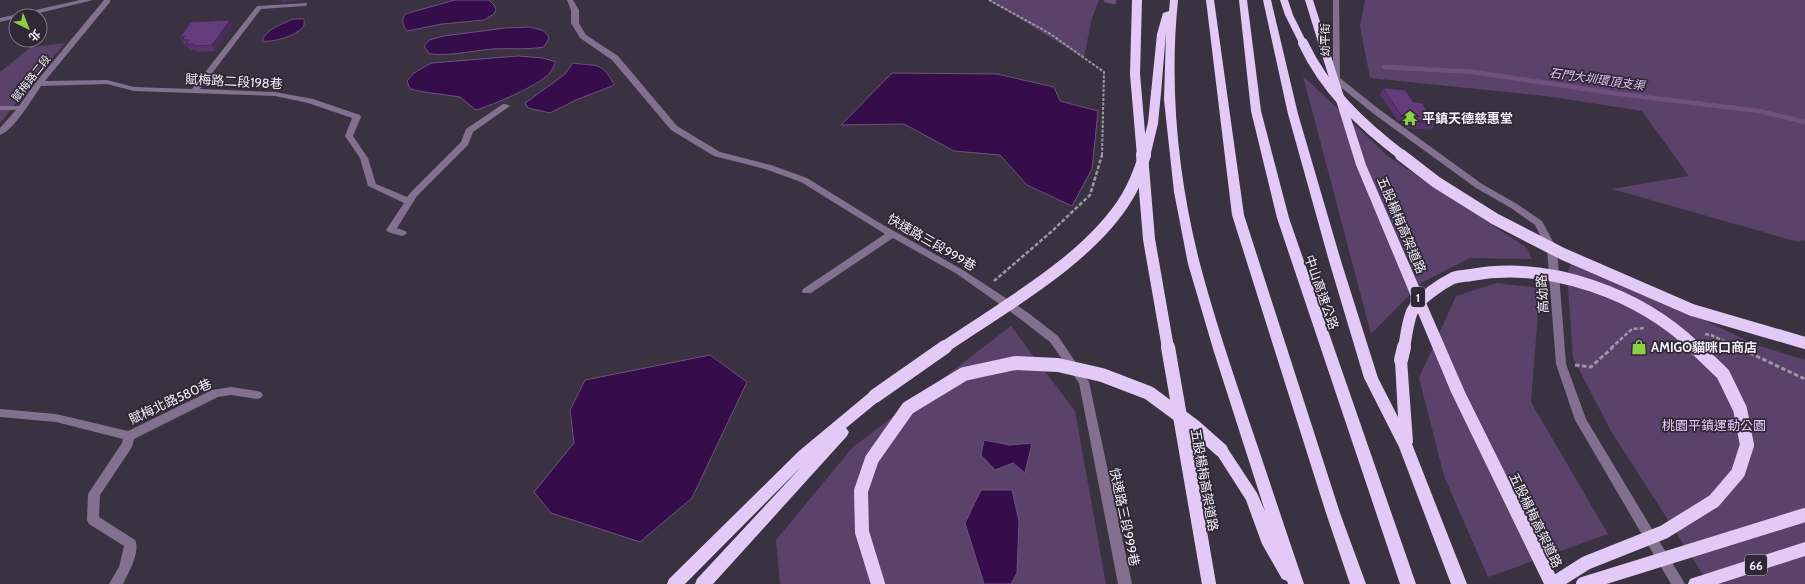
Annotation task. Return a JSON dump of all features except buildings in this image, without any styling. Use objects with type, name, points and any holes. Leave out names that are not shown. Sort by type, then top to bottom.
[{"type":"highway","name":"五股楊梅高架道路","points":[[1137,0],[1135,74],[1149,239],[1209,584]]},
{"type":"highway","points":[[675,584],[804,455],[875,396],[1037,284],[1087,245],[1119,209],[1136,177],[1148,147],[1156,93],[1161,34],[1172,0]]},
{"type":"highway","points":[[1172,0],[1168,100],[1180,200],[1194,264],[1220,352],[1294,584]]},
{"type":"highway","points":[[1210,0],[1238,215],[1358,584]]},
{"type":"highway","name":"中山高速公路","points":[[1243,0],[1256,111],[1283,218],[1408,584]]},
{"type":"highway","points":[[1267,0],[1293,114],[1366,363],[1371,378],[1406,447],[1459,584]]},
{"type":"highway","points":[[1284,0],[1289,15],[1312,62],[1339,100],[1392,148],[1436,182],[1495,219],[1563,254],[1692,310],[1805,343]]},
{"type":"highway","name":"五股楊梅高架道路","points":[[1309,0],[1362,165],[1458,392],[1521,523],[1553,584]]},
{"type":"highway","points":[[1406,447],[1401,360],[1413,310],[1430,292],[1454,278],[1493,271],[1532,272],[1567,278],[1597,287],[1646,310],[1687,339],[1723,374],[1740,409],[1747,445],[1738,472],[1714,501],[1664,532],[1586,563],[1553,584]]},
{"type":"highway","points":[[878,584],[862,532],[861,491],[872,459],[908,408],[964,374],[1015,364],[1058,365],[1102,375],[1149,393],[1196,427],[1221,450],[1252,497],[1270,544],[1294,584]]},
{"type":"highway","points":[[703,584],[875,396]]},
{"type":"highway","points":[[1584,584],[1805,515]]},
{"type":"highway","name":"66","points":[[1696,584],[1805,549]]},
{"type":"street","points":[[48,9],[90,0]]},
{"type":"street","name":"賦梅路二段","points":[[0,132],[13,120],[39,84],[107,2],[107,0]]},
{"type":"street","name":"快速路三段999巷","points":[[570,0],[575,10],[575,23],[583,36],[614,58],[674,128],[718,154],[768,167],[804,180],[892,234],[960,272],[1023,315],[1054,339],[1084,382],[1125,584]]},
{"type":"street","name":"幼平街","points":[[1336,0],[1336,79]]},
{"type":"street","points":[[194,91],[259,7],[305,4]]},
{"type":"street","name":"高幼路","points":[[1336,79],[1377,112],[1479,186],[1514,206],[1539,223],[1552,248],[1561,364],[1581,420],[1678,584]]},
{"type":"street","name":"賦梅路二段198巷","points":[[39,84],[108,82],[134,89],[275,94],[310,101],[357,117],[349,136],[364,158],[372,186],[410,202]]},
{"type":"street","points":[[402,233],[391,230],[414,194],[465,143],[469,131],[506,106]]},
{"type":"street","points":[[0,108],[21,108]]},
{"type":"street","points":[[807,291],[892,234]]},
{"type":"street","name":"賦梅北路580巷","points":[[0,413],[56,418],[129,436],[216,393],[231,391],[257,395]]},
{"type":"street","points":[[116,584],[125,568],[131,544],[93,520],[94,494],[128,444],[129,436]]},
{"type":"path","points":[[985,289],[1051,232],[1090,195],[1102,156],[1104,72],[1080,52],[1022,17],[989,0]]},
{"type":"green space","points":[[989,0],[1099,0],[1091,21],[1084,58]]},
{"type":"green space","points":[[1365,0],[1805,0],[1805,240],[1798,242],[1612,189],[1689,176],[1642,111],[1546,96],[1370,78],[1360,26]]},
{"type":"green space","points":[[65,43],[0,123],[0,72],[30,48],[48,48],[48,45]]},
{"type":"green space","points":[[1303,76],[1389,157],[1527,248],[1532,259],[1470,258],[1421,283],[1371,334]]},
{"type":"green space","name":"桃園平鎮運動公園","points":[[1574,257],[1756,345],[1805,360],[1805,584],[1709,584],[1611,431],[1573,358],[1567,274]]},
{"type":"green space","points":[[1496,283],[1540,288],[1531,402],[1608,534],[1488,577],[1444,476],[1419,378],[1456,296]]},
{"type":"green space","points":[[1011,326],[1075,411],[1106,584],[780,584],[776,540],[852,448]]},
{"type":"shaded area","points":[[455,0],[489,0],[494,5],[496,10],[494,14],[484,20],[442,24],[407,31],[404,27],[403,21],[405,14]]},
{"type":"shaded area","points":[[293,19],[304,19],[304,26],[299,31],[277,40],[262,41],[271,30]]},
{"type":"shaded area","points":[[529,27],[541,30],[548,35],[549,38],[544,47],[492,49],[453,54],[430,54],[424,47],[429,40],[444,36],[505,28]]},
{"type":"shaded area","points":[[518,56],[543,58],[556,62],[550,73],[535,84],[494,104],[476,110],[460,97],[410,89],[407,81],[414,73],[431,63]]},
{"type":"shaded area","points":[[573,63],[593,65],[601,68],[605,71],[614,84],[550,113],[528,108],[525,103],[565,74]]},
{"type":"shaded area","points":[[892,73],[997,74],[1054,87],[1060,101],[1098,111],[1092,169],[1072,206],[1027,185],[1000,155],[954,151],[904,124],[841,125]]},
{"type":"shaded area","points":[[710,355],[747,382],[692,498],[640,542],[551,513],[534,492],[574,443],[570,410],[585,380]]},
{"type":"shaded area","points":[[984,440],[1010,445],[1032,443],[1025,473],[1013,463],[995,470],[981,455]]},
{"type":"shaded area","points":[[981,490],[1012,490],[1019,521],[1017,573],[1011,584],[984,584],[965,523]]},
{"type":"waterway","name":"石門大圳環頂支渠","points":[[1106,0],[1114,2]]},
{"type":"waterway","name":"石門大圳環頂支渠","points":[[1384,67],[1474,72],[1612,93],[1759,111],[1805,122]]},
{"type":"place","name":"平鎮天德慈惠堂","points":[[1410,118]]},
{"type":"place","name":"AMIGO貓咪口商店","points":[[1639,347]]}]
